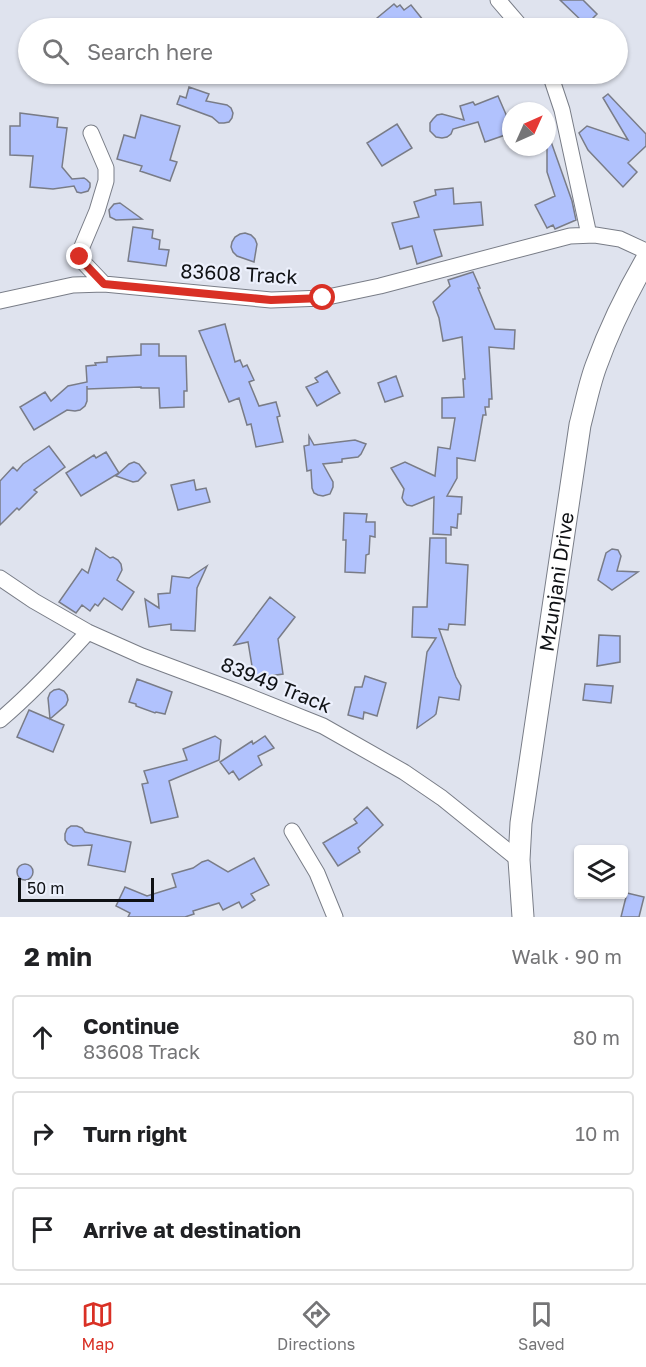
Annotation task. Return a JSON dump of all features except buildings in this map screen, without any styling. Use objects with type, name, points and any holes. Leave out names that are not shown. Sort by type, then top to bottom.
[{"type":"main road","name":"Mzunjani Drive","points":[[523,917],[519,860],[521,823],[580,425],[596,367],[617,317],[646,260]]},
{"type":"street","points":[[498,0],[513,18]]},
{"type":"street","points":[[553,84],[562,110],[589,235]]},
{"type":"street","points":[[91,132],[106,168],[106,181],[80,257],[104,284]]},
{"type":"street","name":"83608 Track","points":[[0,301],[73,285],[104,284],[271,300],[323,298],[392,283],[570,236],[595,235],[620,239],[646,251]]},
{"type":"street","name":"83949 Track","points":[[0,578],[34,601],[88,632],[142,656],[323,726],[404,772],[442,798],[519,860]]},
{"type":"street","points":[[0,720],[55,669],[88,632]]},
{"type":"street","points":[[292,831],[317,873],[335,917]]},
{"type":"route","points":[[80,257],[104,284],[271,300],[323,298]]}]
